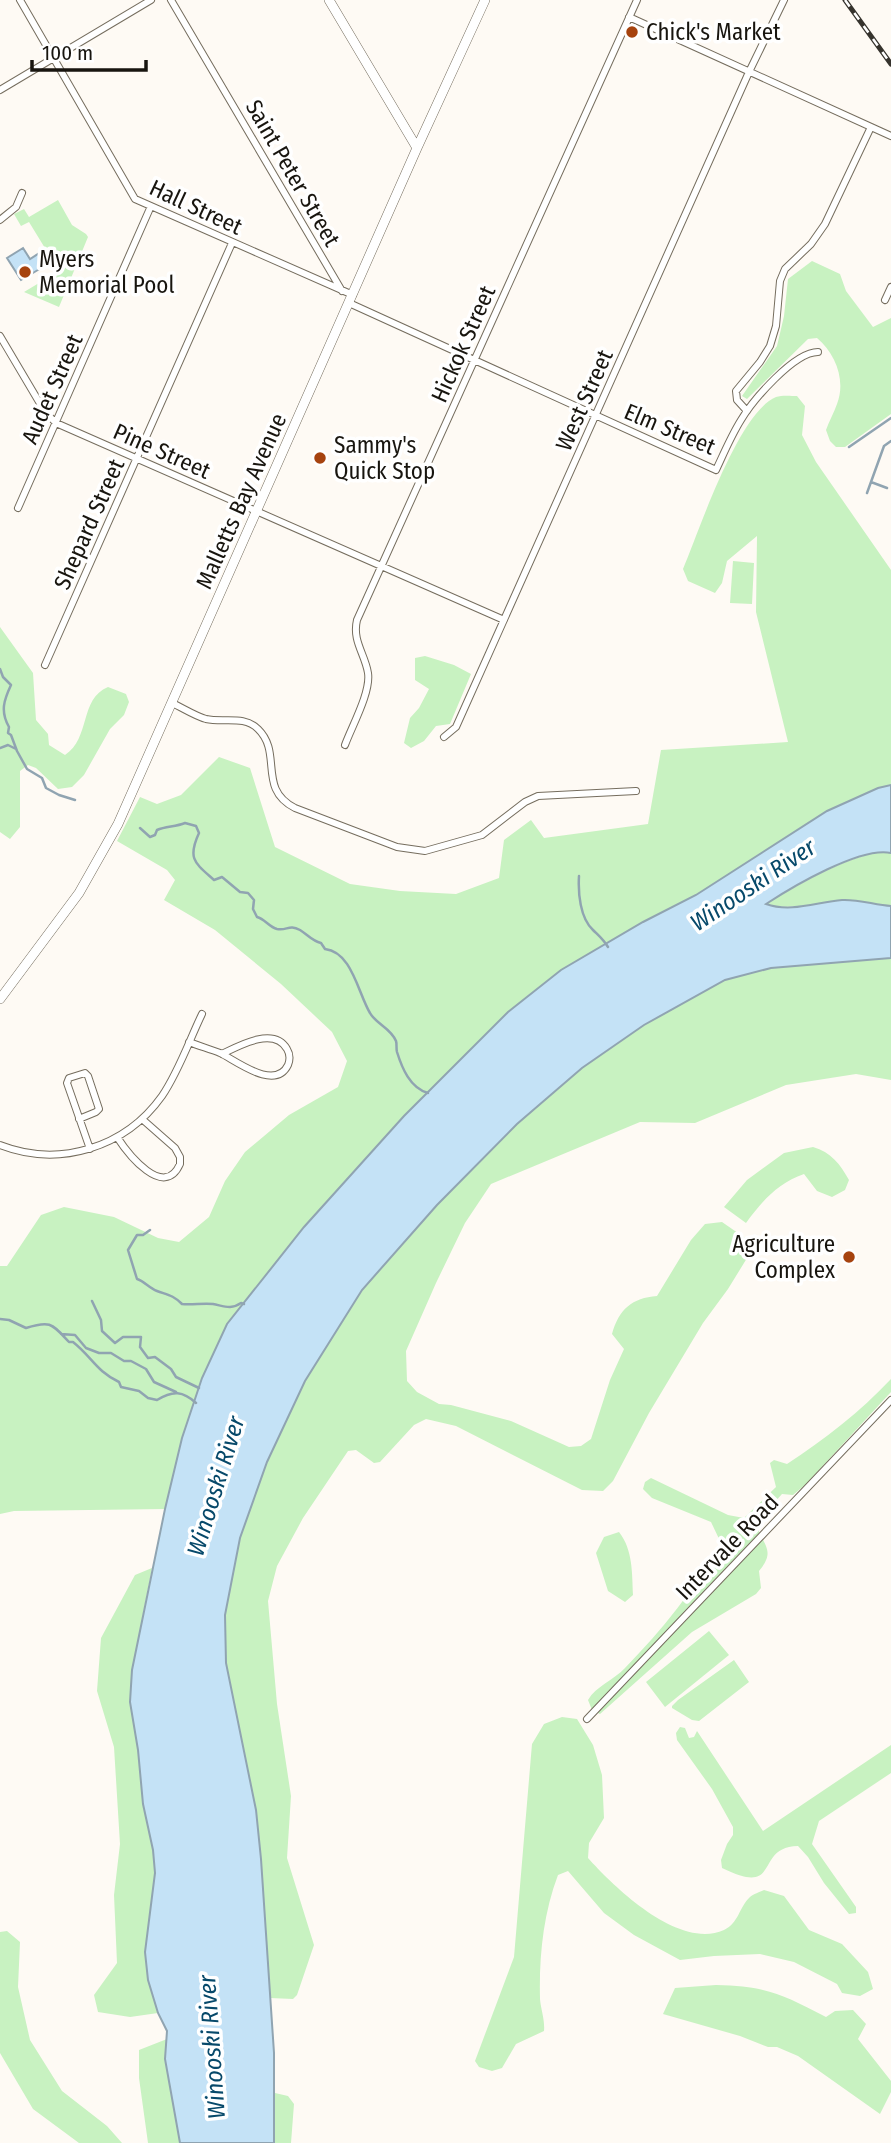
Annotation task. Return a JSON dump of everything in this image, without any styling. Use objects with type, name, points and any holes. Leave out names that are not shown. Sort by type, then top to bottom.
[{"type":"street","name":"Hall Street","points":[[20,0],[132,196],[342,291],[351,299]]},
{"type":"street","points":[[0,90],[151,0]]},
{"type":"street","name":"Saint Peter Street","points":[[171,0],[342,291]]},
{"type":"street","points":[[329,0],[417,148]]},
{"type":"street","name":"Malletts Bay Avenue","points":[[0,999],[79,893],[118,824],[485,0]]},
{"type":"street","name":"Hickok Street","points":[[345,745],[368,685],[368,669],[355,635],[356,621],[637,0]]},
{"type":"street","name":"West Street","points":[[444,737],[456,727],[749,72],[784,0]]},
{"type":"street","points":[[629,17],[891,136]]},
{"type":"street","points":[[747,411],[737,400],[736,391],[770,346],[776,326],[782,275],[825,225],[870,127]]},
{"type":"street","points":[[0,220],[16,207],[22,193]]},
{"type":"street","name":"Audet Street","points":[[18,508],[151,206]]},
{"type":"street","name":"Shepard Street","points":[[44,665],[232,243]]},
{"type":"street","points":[[885,300],[891,287]]},
{"type":"street","name":"Elm Street","points":[[351,299],[475,360],[716,470],[747,411],[797,359],[810,352],[818,352]]},
{"type":"street","name":"Pine Street","points":[[0,336],[45,412],[56,423],[504,620]]},
{"type":"street","points":[[172,703],[206,719],[242,720],[254,725],[265,739],[273,784],[281,799],[295,808],[405,850],[425,851],[470,840],[493,828],[525,802],[538,796],[636,791]]},
{"type":"street","points":[[0,1145],[27,1153],[48,1155],[90,1149],[117,1137],[142,1119],[165,1091],[202,1014]]},
{"type":"street","points":[[189,1042],[222,1054],[251,1071],[265,1075],[280,1073],[289,1060],[284,1045],[268,1039],[251,1041],[222,1054]]},
{"type":"street","points":[[79,1119],[99,1109],[85,1073],[67,1082],[79,1119],[90,1149]]},
{"type":"street","points":[[117,1137],[153,1175],[162,1178],[172,1175],[180,1164],[177,1151],[142,1119]]},
{"type":"street","name":"Intervale Road","points":[[587,1719],[891,1400]]},
{"type":"green space","points":[[58,200],[72,225],[88,237],[59,307],[24,292],[59,271],[29,222],[21,226],[14,214],[24,209],[29,217]]},
{"type":"green space","points":[[812,261],[840,274],[846,291],[873,327],[891,318],[891,414],[845,447],[836,447],[830,441],[826,430],[840,395],[840,377],[834,360],[817,338],[808,339],[747,399],[742,396],[777,346],[788,279]]},
{"type":"green space","points":[[797,396],[805,406],[802,435],[816,462],[891,570],[891,785],[878,788],[827,811],[696,895],[643,922],[508,1012],[404,1116],[304,1227],[227,1324],[202,1378],[182,1438],[165,1509],[14,1511],[0,1514],[0,1266],[7,1266],[41,1215],[64,1207],[114,1217],[158,1238],[179,1242],[209,1217],[225,1181],[245,1152],[289,1115],[338,1087],[347,1061],[332,1032],[281,984],[215,930],[164,900],[175,880],[167,870],[117,841],[140,797],[157,804],[181,795],[219,757],[250,768],[275,847],[350,884],[400,891],[456,894],[499,878],[504,840],[531,820],[544,838],[648,824],[661,750],[788,742],[756,612],[757,536],[727,561],[722,583],[715,593],[688,581],[683,569],[721,475],[748,425],[762,407],[776,397]]},
{"type":"green space","points":[[733,561],[754,563],[752,604],[730,603]]},
{"type":"green space","points":[[0,627],[33,673],[36,720],[48,734],[49,745],[65,755],[79,739],[89,709],[99,693],[108,687],[126,694],[129,702],[124,715],[110,729],[84,775],[72,787],[58,789],[36,768],[28,765],[20,771],[20,827],[10,839],[0,832]]},
{"type":"green space","points":[[425,656],[454,665],[471,674],[450,724],[436,726],[424,741],[411,748],[404,743],[410,718],[429,689],[415,680],[415,658]]},
{"type":"green space","points":[[884,851],[891,853],[891,906],[848,900],[794,907],[765,904],[837,866]]},
{"type":"green space","points":[[891,958],[891,1080],[856,1074],[786,1085],[695,1123],[640,1122],[491,1184],[465,1223],[406,1351],[407,1381],[417,1392],[439,1404],[511,1421],[569,1447],[581,1446],[591,1439],[610,1380],[624,1349],[612,1334],[618,1318],[628,1306],[640,1299],[657,1296],[691,1240],[705,1224],[722,1222],[748,1240],[752,1250],[703,1323],[649,1413],[613,1481],[603,1491],[582,1490],[456,1426],[426,1419],[414,1425],[380,1462],[374,1463],[356,1450],[348,1451],[303,1518],[277,1566],[268,1601],[277,1704],[291,1796],[287,1858],[314,1945],[297,1995],[293,1999],[270,1998],[256,1810],[226,1663],[225,1615],[240,1538],[267,1462],[305,1381],[362,1290],[437,1205],[517,1124],[582,1068],[644,1025],[725,980],[771,968]]},
{"type":"green space","points":[[813,1147],[830,1155],[842,1169],[849,1180],[845,1190],[832,1197],[817,1191],[804,1174],[786,1182],[771,1194],[746,1223],[724,1207],[747,1180],[784,1153]]},
{"type":"green space","points":[[891,1379],[891,1392],[806,1484],[793,1495],[782,1494],[756,1523],[768,1552],[759,1571],[761,1588],[756,1594],[692,1632],[600,1714],[592,1710],[588,1700],[591,1695],[625,1668],[665,1624],[689,1593],[721,1543],[711,1522],[652,1498],[643,1489],[645,1482],[651,1478],[728,1515],[744,1518],[776,1487],[770,1463],[774,1460],[787,1464],[801,1455],[855,1414]]},
{"type":"green space","points":[[619,1532],[627,1546],[632,1570],[633,1595],[625,1602],[608,1591],[596,1553],[604,1537]]},
{"type":"green space","points":[[152,1568],[132,1670],[130,1702],[143,1804],[153,1850],[155,1873],[148,1980],[158,2013],[130,2017],[98,2012],[94,1995],[117,1963],[114,1895],[120,1844],[114,1747],[97,1691],[101,1638],[135,1575]]},
{"type":"green space","points":[[709,1631],[729,1655],[665,1707],[646,1682]]},
{"type":"green space","points":[[734,1660],[749,1682],[699,1721],[692,1720],[672,1708],[678,1700]]},
{"type":"green space","points":[[562,1717],[577,1719],[593,1745],[602,1775],[604,1818],[589,1843],[588,1858],[614,1885],[649,1913],[668,1924],[706,1934],[729,1927],[746,1901],[755,1894],[764,1890],[784,1896],[809,1930],[842,1944],[868,1972],[873,1989],[860,1996],[842,1993],[837,1984],[794,1962],[760,1954],[680,1960],[634,1935],[604,1913],[568,1871],[558,1875],[543,1936],[540,1999],[544,2031],[516,2044],[502,2068],[492,2071],[479,2067],[475,2061],[514,1957],[532,1744],[544,1724]]},
{"type":"green space","points":[[680,1727],[685,1728],[689,1738],[694,1737],[697,1731],[763,1831],[891,1745],[891,1773],[819,1821],[812,1844],[856,1907],[856,1913],[849,1914],[798,1846],[784,1848],[761,1874],[753,1877],[741,1876],[722,1868],[721,1860],[733,1835],[733,1827],[712,1789],[677,1740],[676,1733]]},
{"type":"green space","points":[[7,1931],[20,1942],[18,1987],[30,2040],[62,2091],[107,2126],[122,2143],[79,2143],[33,2109],[0,2053],[0,1932]]},
{"type":"green space","points":[[716,1985],[748,1987],[773,1993],[826,2017],[835,2011],[853,2010],[866,2024],[858,2039],[891,2081],[891,2092],[880,2114],[798,2056],[777,2047],[768,2047],[663,2014],[675,1988]]},
{"type":"green space","points":[[167,2039],[165,2059],[180,2143],[148,2143],[139,2078],[139,2050]]},
{"type":"green space","points":[[275,2093],[288,2096],[294,2104],[291,2143],[274,2143]]},
{"type":"water","name":"Myers Memorial Pool","points":[[23,248],[30,259],[41,252],[48,264],[21,280],[7,258]]},
{"type":"water","name":"Winooski River","points":[[891,785],[891,853],[878,852],[845,862],[766,904],[794,907],[848,900],[891,906],[891,958],[771,968],[725,980],[644,1025],[582,1068],[517,1124],[437,1205],[362,1290],[305,1381],[267,1462],[240,1538],[225,1615],[226,1663],[256,1810],[261,1859],[274,2053],[274,2143],[180,2143],[165,2059],[167,2031],[158,2013],[148,1980],[145,1952],[155,1873],[130,1702],[132,1670],[182,1438],[202,1378],[227,1324],[304,1227],[404,1116],[508,1012],[561,970],[643,922],[696,895],[827,811],[878,788]]},
{"type":"waterway","points":[[849,447],[891,418]]},
{"type":"waterway","points":[[867,493],[884,446],[891,441]]},
{"type":"waterway","points":[[871,482],[887,488]]},
{"type":"waterway","points":[[0,669],[11,685],[4,706],[8,733],[27,769],[42,778],[46,788],[75,800]]},
{"type":"waterway","points":[[0,748],[8,745],[16,749]]},
{"type":"waterway","points":[[140,828],[150,837],[155,835],[157,830],[164,828],[185,823],[196,826],[199,833],[193,855],[207,874],[214,880],[222,877],[240,892],[248,893],[254,900],[253,909],[257,917],[272,927],[296,928],[321,943],[325,949],[342,957],[370,1013],[394,1037],[404,1071],[416,1087],[428,1093]]},
{"type":"waterway","points":[[579,876],[585,919],[608,947]]},
{"type":"waterway","points":[[150,1230],[143,1235],[137,1235],[128,1250],[137,1279],[182,1304],[231,1307],[244,1304]]},
{"type":"waterway","points":[[92,1301],[101,1320],[102,1331],[115,1343],[123,1337],[141,1337],[140,1347],[148,1358],[155,1357],[171,1369],[176,1377],[199,1388]]},
{"type":"waterway","points":[[0,1319],[26,1328],[41,1324],[51,1325],[99,1368],[119,1382],[121,1387],[139,1391],[148,1398],[157,1400],[173,1393],[182,1394],[196,1403]]},
{"type":"waterway","points":[[61,1334],[75,1335],[86,1348],[99,1353],[111,1353],[124,1361],[131,1361],[146,1369],[154,1382],[176,1392]]},
{"type":"railway","points":[[845,0],[891,64]]},
{"type":"place","name":"Chick's Market","points":[[632,32]]},
{"type":"place","name":"Myers Memorial Pool","points":[[25,272]]},
{"type":"place","name":"Sammy's Quick Stop","points":[[320,458]]},
{"type":"place","name":"Agriculture Complex","points":[[849,1257]]}]
